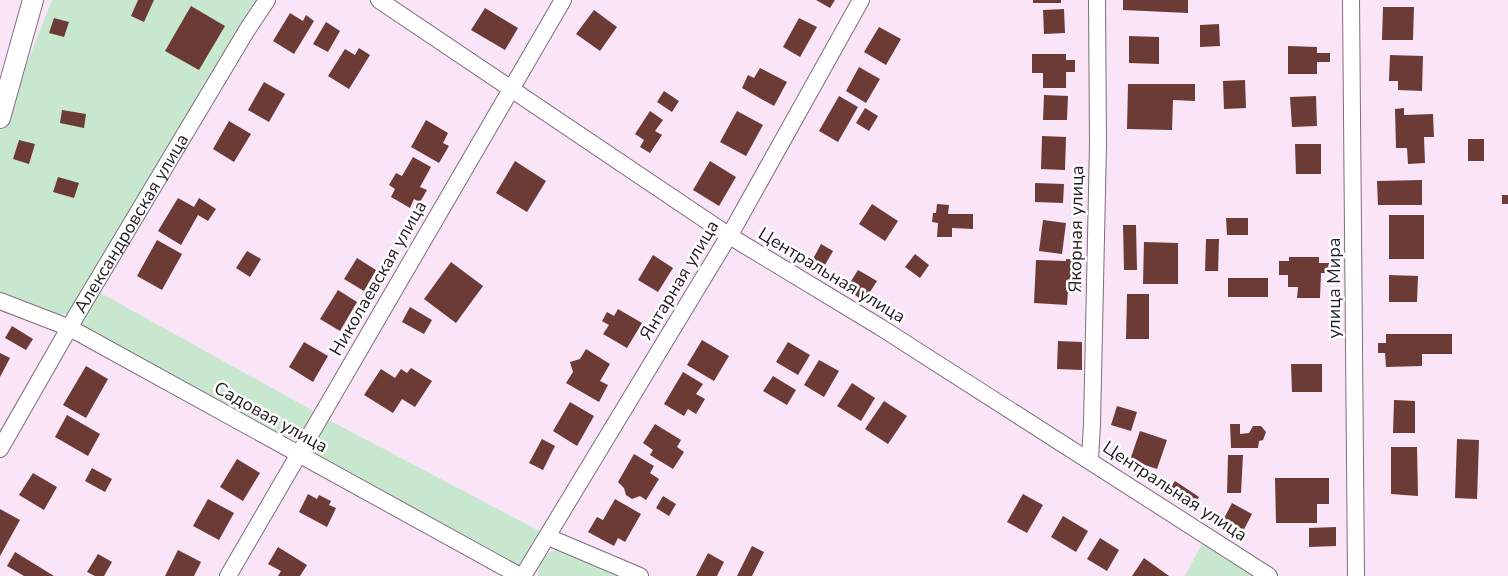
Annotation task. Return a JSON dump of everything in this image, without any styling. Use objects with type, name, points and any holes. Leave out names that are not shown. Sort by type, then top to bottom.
[{"type":"street","points":[[0,118],[33,0]]},
{"type":"street","name":"Александровская улица","points":[[0,449],[247,30],[267,0]]},
{"type":"street","name":"Центральная улица","points":[[379,0],[728,235],[880,327],[1090,459],[1270,576]]},
{"type":"street","name":"Николаевская улица","points":[[228,576],[563,0]]},
{"type":"street","name":"Янтарная улица","points":[[522,576],[548,537],[728,235],[861,0]]},
{"type":"street","name":"Якорная улица","points":[[1090,459],[1098,144],[1097,0]]},
{"type":"street","name":"улица Мира","points":[[1351,0],[1356,576]]},
{"type":"street","name":"Садовая улица","points":[[0,301],[70,328],[299,456],[522,576]]},
{"type":"street","points":[[548,537],[640,576]]},
{"type":"green space","points":[[52,0],[262,0],[71,313],[57,315],[0,292],[0,132]]},
{"type":"green space","points":[[97,291],[317,413],[299,435],[281,438],[81,327],[80,322]]},
{"type":"green space","points":[[325,418],[543,533],[526,564],[513,568],[394,502],[313,452],[311,442]]},
{"type":"green space","points":[[1202,544],[1253,576],[1185,576]]},
{"type":"green space","points":[[562,550],[627,576],[538,576],[539,565],[543,557],[551,552]]},
{"type":"building","points":[[138,0],[154,0],[144,22],[131,16]]},
{"type":"building","points":[[816,0],[835,0],[830,8]]},
{"type":"building","points":[[1033,0],[1061,0],[1061,3],[1033,3]]},
{"type":"building","points":[[1123,0],[1188,0],[1188,13],[1123,10]]},
{"type":"building","points":[[191,6],[225,26],[199,70],[165,51]]},
{"type":"building","points":[[1383,7],[1414,7],[1413,40],[1382,40]]},
{"type":"building","points":[[485,8],[518,28],[505,50],[471,30]]},
{"type":"building","points":[[1064,9],[1065,33],[1044,34],[1043,10]]},
{"type":"building","points":[[594,10],[617,27],[600,51],[576,34]]},
{"type":"building","points":[[290,13],[303,21],[306,15],[314,21],[294,54],[273,41]]},
{"type":"building","points":[[54,18],[69,22],[64,37],[49,33]]},
{"type":"building","points":[[799,18],[817,27],[800,57],[783,47]]},
{"type":"building","points":[[326,22],[340,31],[328,52],[313,44]]},
{"type":"building","points":[[1219,24],[1220,46],[1200,47],[1200,25]]},
{"type":"building","points":[[879,27],[901,39],[886,65],[864,52]]},
{"type":"building","points":[[1129,36],[1159,37],[1159,64],[1129,63]]},
{"type":"building","points":[[1288,46],[1317,47],[1317,53],[1330,53],[1330,62],[1317,62],[1317,74],[1288,74]]},
{"type":"building","points":[[359,48],[370,55],[349,89],[328,76],[345,49],[355,55]]},
{"type":"building","points":[[1032,54],[1066,54],[1066,60],[1075,60],[1075,72],[1066,72],[1066,88],[1043,88],[1043,73],[1032,73]]},
{"type":"building","points":[[1390,55],[1423,56],[1422,91],[1398,90],[1398,81],[1389,81]]},
{"type":"building","points":[[859,67],[880,79],[866,103],[846,91]]},
{"type":"building","points":[[760,68],[787,82],[774,106],[742,88],[748,75],[754,78]]},
{"type":"building","points":[[1245,80],[1246,108],[1224,109],[1223,81]]},
{"type":"building","points":[[264,82],[285,94],[269,122],[248,110]]},
{"type":"building","points":[[1128,84],[1195,84],[1195,101],[1173,100],[1172,130],[1127,129]]},
{"type":"building","points":[[664,91],[679,101],[672,112],[657,102]]},
{"type":"building","points":[[1044,95],[1068,96],[1067,120],[1043,120]]},
{"type":"building","points":[[839,96],[858,107],[838,142],[819,131]]},
{"type":"building","points":[[1316,96],[1317,126],[1292,127],[1290,97]]},
{"type":"building","points":[[865,108],[878,116],[869,131],[856,123]]},
{"type":"building","points":[[1404,108],[1404,115],[1433,114],[1434,137],[1424,137],[1425,163],[1408,164],[1407,148],[1396,148],[1395,109]]},
{"type":"building","points":[[62,110],[86,114],[84,128],[60,123]]},
{"type":"building","points":[[650,111],[663,120],[655,131],[662,135],[650,153],[640,147],[644,140],[635,134]]},
{"type":"building","points":[[737,111],[763,125],[746,156],[720,142]]},
{"type":"building","points":[[426,120],[448,133],[443,143],[449,146],[439,163],[411,147]]},
{"type":"building","points":[[229,121],[251,134],[234,162],[213,149]]},
{"type":"building","points":[[1042,136],[1066,137],[1065,170],[1041,169]]},
{"type":"building","points":[[1468,139],[1484,139],[1484,161],[1468,161]]},
{"type":"building","points":[[19,140],[35,144],[29,164],[13,159]]},
{"type":"building","points":[[1295,144],[1321,144],[1321,174],[1296,174]]},
{"type":"building","points":[[413,157],[431,167],[420,187],[427,190],[420,202],[414,199],[410,208],[391,197],[395,189],[389,185],[396,173],[402,176]]},
{"type":"building","points":[[515,161],[546,181],[527,212],[496,193]]},
{"type":"building","points":[[710,161],[736,177],[719,206],[693,190]]},
{"type":"building","points":[[58,177],[79,183],[74,198],[53,192]]},
{"type":"building","points":[[1422,180],[1422,205],[1378,205],[1377,181]]},
{"type":"building","points":[[1035,183],[1064,184],[1063,203],[1035,202]]},
{"type":"building","points":[[1502,195],[1508,195],[1508,204],[1502,204]]},
{"type":"building","points":[[178,198],[194,207],[199,198],[216,209],[208,221],[198,215],[181,245],[158,231]]},
{"type":"building","points":[[872,204],[898,221],[885,241],[859,224]]},
{"type":"building","points":[[937,204],[949,205],[948,214],[973,214],[973,229],[952,228],[952,237],[937,237],[938,223],[932,222]]},
{"type":"building","points":[[1389,215],[1424,215],[1424,259],[1389,259]]},
{"type":"building","points":[[1226,218],[1248,218],[1248,235],[1227,235]]},
{"type":"building","points":[[1043,220],[1066,223],[1062,254],[1039,251]]},
{"type":"building","points":[[1123,225],[1136,225],[1137,270],[1124,270]]},
{"type":"building","points":[[1206,239],[1219,239],[1218,271],[1205,271]]},
{"type":"building","points":[[157,240],[182,254],[162,290],[137,276]]},
{"type":"building","points":[[1144,242],[1178,243],[1178,284],[1143,284]]},
{"type":"building","points":[[821,244],[833,251],[825,265],[813,259]]},
{"type":"building","points":[[247,251],[261,259],[250,277],[236,268]]},
{"type":"building","points":[[915,254],[929,265],[920,278],[905,267]]},
{"type":"building","points":[[653,255],[673,268],[658,292],[638,280]]},
{"type":"building","points":[[1289,257],[1319,257],[1319,263],[1329,263],[1328,273],[1321,273],[1320,298],[1297,298],[1298,287],[1288,287],[1288,275],[1279,275],[1279,261],[1289,261]]},
{"type":"building","points":[[357,258],[376,270],[364,291],[344,279]]},
{"type":"building","points":[[1066,259],[1083,260],[1081,291],[1068,291],[1067,305],[1034,303],[1036,260],[1066,261]]},
{"type":"building","points":[[451,262],[483,286],[456,323],[424,299]]},
{"type":"building","points":[[858,270],[877,281],[864,301],[846,289]]},
{"type":"building","points":[[1389,275],[1418,276],[1417,302],[1389,302]]},
{"type":"building","points":[[1228,278],[1268,278],[1268,297],[1228,297]]},
{"type":"building","points":[[338,290],[357,302],[340,331],[320,319]]},
{"type":"building","points":[[1127,294],[1149,294],[1149,339],[1126,339]]},
{"type":"building","points":[[410,307],[432,320],[424,334],[402,322]]},
{"type":"building","points":[[618,309],[642,323],[627,348],[603,334],[609,325],[602,321],[607,312],[614,316]]},
{"type":"building","points":[[12,326],[33,339],[26,350],[5,338]]},
{"type":"building","points":[[1386,334],[1452,334],[1452,354],[1422,354],[1422,366],[1386,367],[1385,353],[1378,353],[1378,343],[1386,343]]},
{"type":"building","points":[[702,340],[729,356],[714,381],[687,365]]},
{"type":"building","points":[[1058,341],[1082,342],[1082,370],[1057,369]]},
{"type":"building","points":[[304,342],[328,356],[313,382],[289,367]]},
{"type":"building","points":[[788,342],[810,355],[798,375],[776,362]]},
{"type":"building","points":[[586,349],[610,364],[600,381],[608,385],[599,402],[566,383],[573,372],[570,362],[580,359]]},
{"type":"building","points":[[0,353],[10,358],[0,377]]},
{"type":"building","points":[[819,360],[839,371],[824,397],[804,385]]},
{"type":"building","points":[[1291,364],[1322,364],[1322,392],[1292,392]]},
{"type":"building","points":[[86,366],[108,379],[86,418],[63,405]]},
{"type":"building","points":[[411,368],[432,381],[415,407],[402,399],[393,413],[364,395],[381,369],[395,378],[401,369],[407,373]]},
{"type":"building","points":[[683,372],[703,384],[696,394],[705,399],[696,414],[688,409],[684,416],[664,404]]},
{"type":"building","points":[[773,376],[796,390],[787,405],[763,391]]},
{"type":"building","points":[[852,383],[875,398],[861,421],[837,406]]},
{"type":"building","points":[[1394,400],[1415,401],[1415,433],[1393,433]]},
{"type":"building","points":[[884,401],[907,416],[888,444],[865,429]]},
{"type":"building","points":[[570,402],[594,416],[577,446],[553,431]]},
{"type":"building","points":[[1117,406],[1137,412],[1131,431],[1111,425]]},
{"type":"building","points":[[67,415],[100,434],[88,456],[55,437]]},
{"type":"building","points":[[655,424],[681,440],[677,447],[684,452],[673,469],[650,455],[653,450],[643,443]]},
{"type":"building","points":[[1230,424],[1240,424],[1240,434],[1249,433],[1253,426],[1261,426],[1266,432],[1263,440],[1259,441],[1258,448],[1231,448]]},
{"type":"building","points":[[1140,431],[1167,440],[1157,469],[1130,460]]},
{"type":"building","points":[[542,439],[555,446],[543,470],[529,463]]},
{"type":"building","points":[[1457,439],[1479,440],[1477,499],[1455,498]]},
{"type":"building","points":[[1391,447],[1417,447],[1418,496],[1391,494]]},
{"type":"building","points":[[634,454],[654,466],[650,473],[659,479],[646,500],[640,496],[632,499],[626,495],[624,488],[618,482]]},
{"type":"building","points":[[1228,455],[1243,455],[1241,493],[1227,493]]},
{"type":"building","points":[[237,459],[260,473],[243,501],[220,487]]},
{"type":"building","points":[[92,468],[112,479],[105,492],[85,481]]},
{"type":"building","points":[[33,473],[57,487],[44,510],[19,495]]},
{"type":"building","points":[[1275,478],[1329,478],[1329,504],[1317,504],[1317,523],[1276,523]]},
{"type":"building","points":[[1175,481],[1199,497],[1190,510],[1166,494]]},
{"type":"building","points":[[308,494],[317,499],[319,495],[331,501],[329,505],[336,508],[327,527],[299,512]]},
{"type":"building","points":[[1023,494],[1043,505],[1027,533],[1007,522]]},
{"type":"building","points":[[663,496],[676,504],[669,516],[656,508]]},
{"type":"building","points":[[208,499],[234,513],[219,540],[193,526]]},
{"type":"building","points":[[615,499],[641,514],[625,542],[618,538],[614,546],[588,532],[597,517],[603,520]]},
{"type":"building","points":[[1232,503],[1252,514],[1239,539],[1219,528]]},
{"type":"building","points":[[0,509],[20,520],[0,556]]},
{"type":"building","points":[[1063,516],[1088,531],[1076,552],[1051,537]]},
{"type":"building","points":[[1336,527],[1336,546],[1309,547],[1309,528]]},
{"type":"building","points":[[1100,538],[1119,550],[1107,571],[1087,559]]},
{"type":"building","points":[[752,546],[764,552],[752,576],[737,576]]},
{"type":"building","points":[[278,547],[307,565],[300,576],[278,576],[281,571],[268,564]]},
{"type":"building","points":[[178,550],[201,562],[194,576],[165,576]]},
{"type":"building","points":[[15,552],[54,576],[24,576],[7,566]]},
{"type":"building","points":[[708,553],[724,562],[717,576],[696,576]]},
{"type":"building","points":[[98,554],[112,562],[104,576],[95,576],[87,572]]},
{"type":"building","points":[[1144,558],[1169,576],[1132,576]]}]
